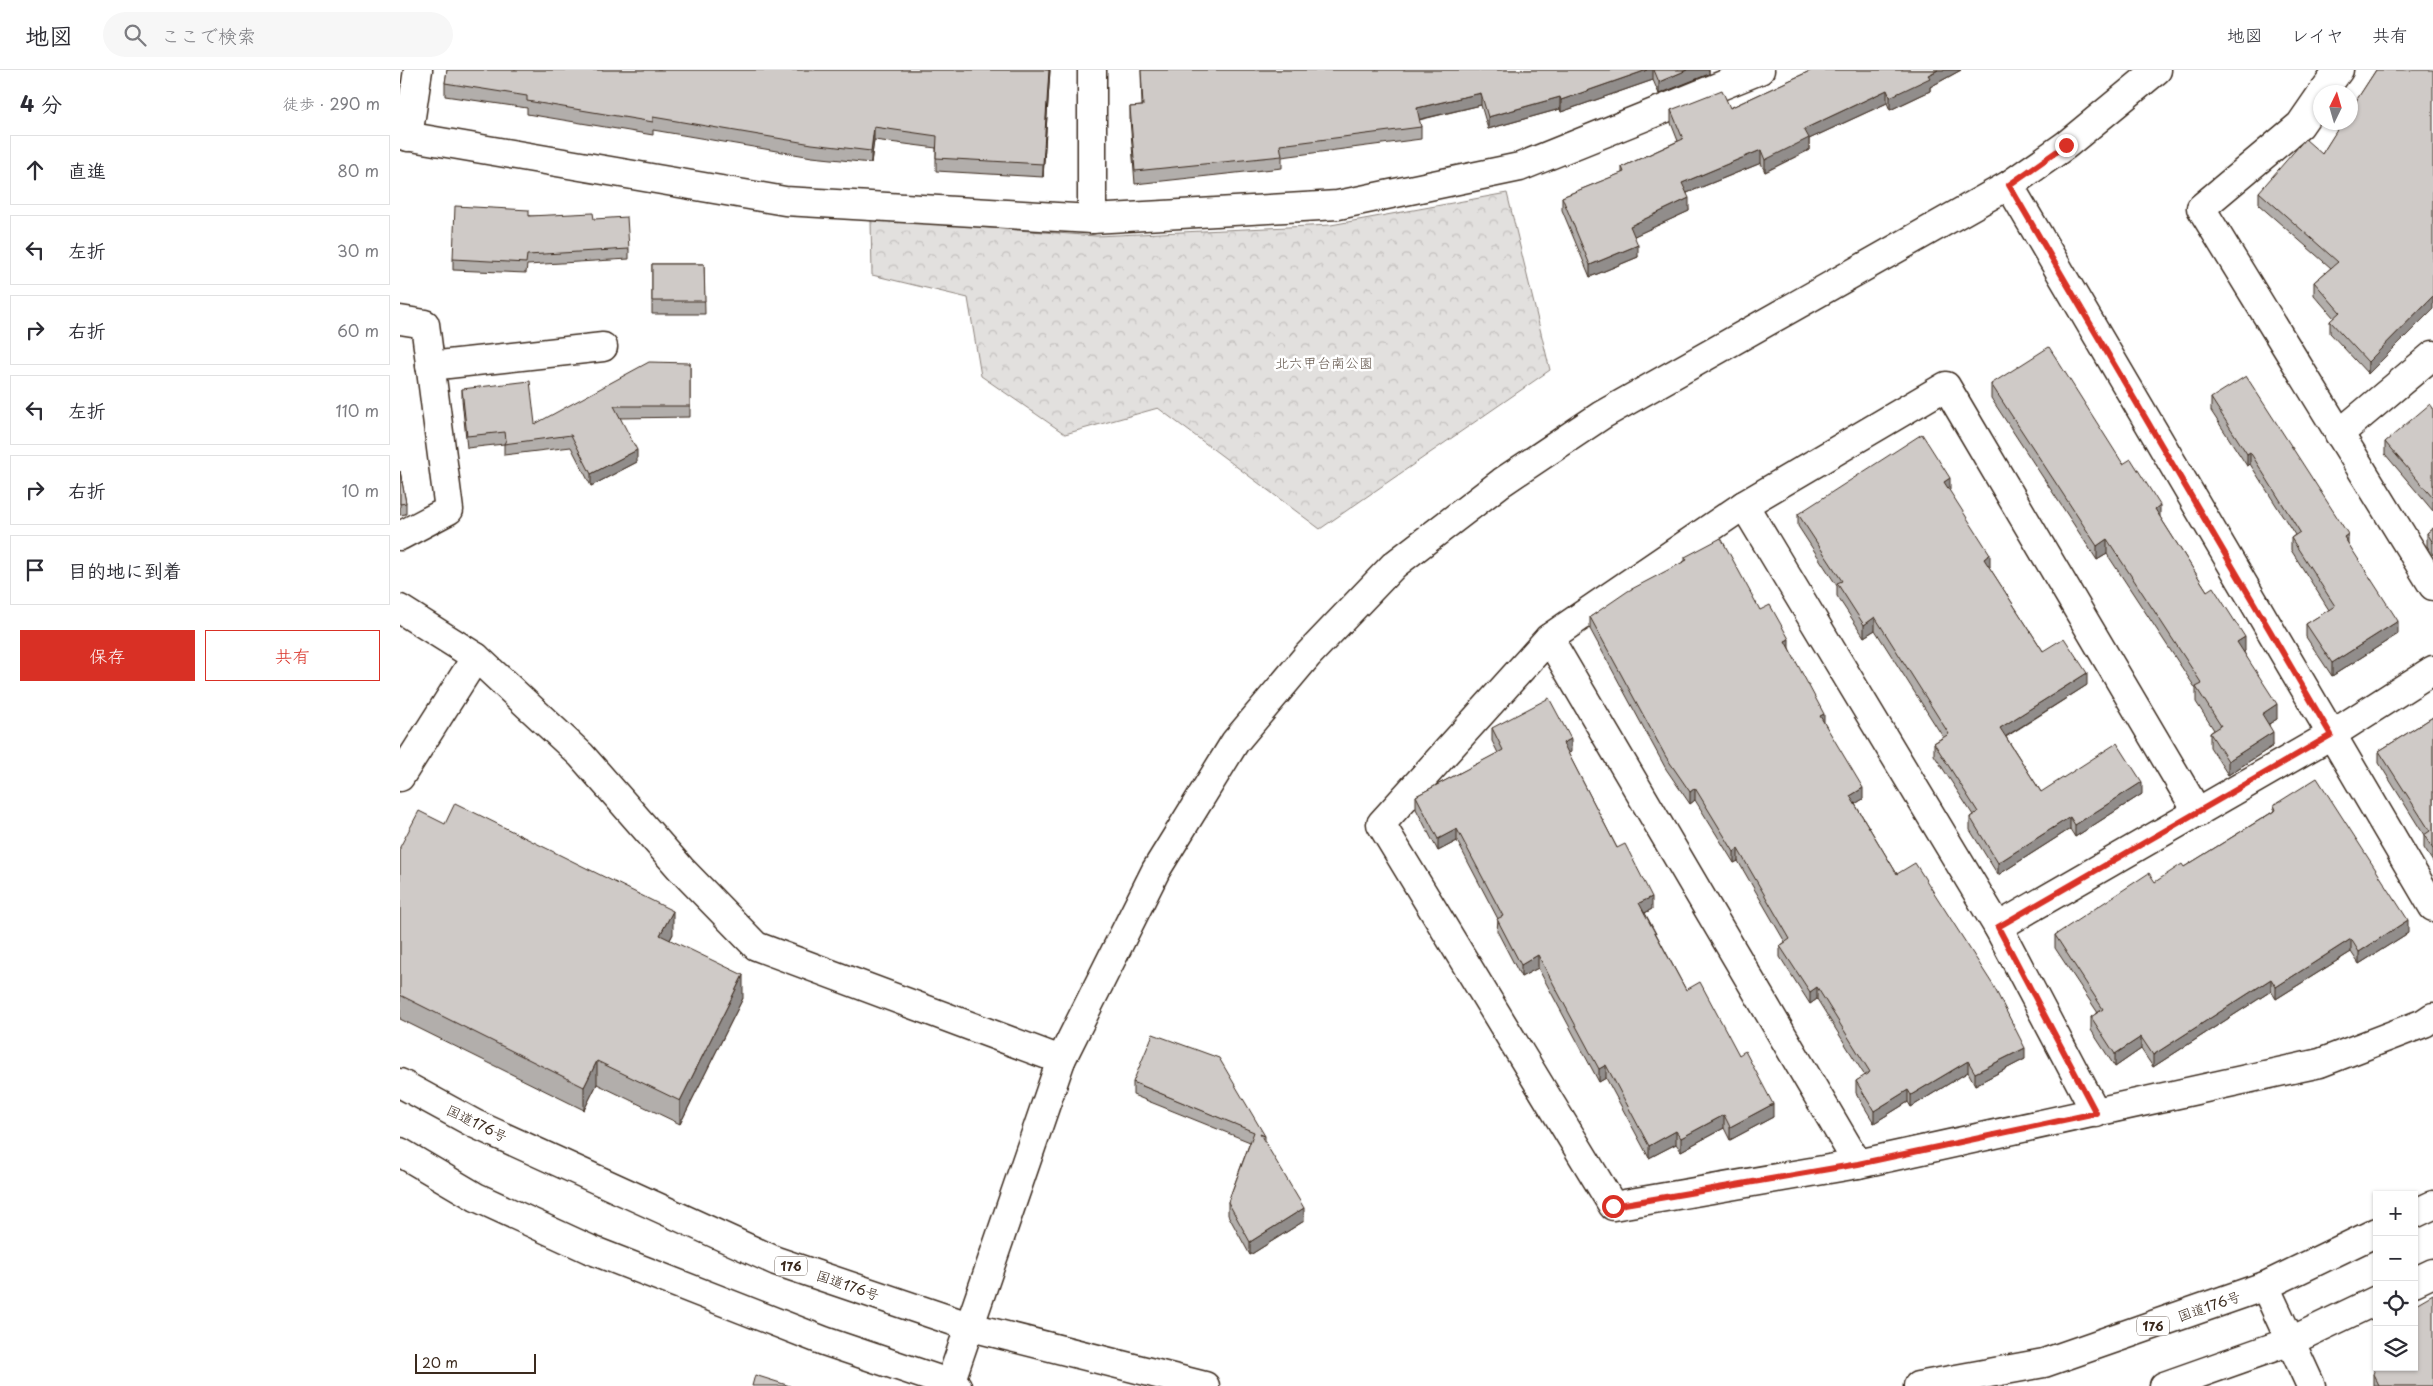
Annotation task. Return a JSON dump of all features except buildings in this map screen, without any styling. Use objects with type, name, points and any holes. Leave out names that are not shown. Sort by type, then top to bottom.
[{"type":"main road","points":[[418,70],[404,136],[785,201],[1092,220],[1338,205],[1520,167],[1760,70]]},
{"type":"main road","points":[[1092,70],[1092,220]]},
{"type":"main road","points":[[400,1152],[476,1196],[589,1249],[824,1341],[952,1386],[1061,1060],[1156,870],[1235,742],[1308,655],[1394,565],[1502,482],[1602,414],[2009,185],[2066,145],[2157,70]]},
{"type":"main road","points":[[2328,85],[2338,70]]},
{"type":"main road","points":[[2313,106],[2300,125],[2201,208],[2433,586]]},
{"type":"main road","points":[[2009,185],[2433,907]]},
{"type":"main road","points":[[400,320],[425,324],[449,510],[400,536]]},
{"type":"main road","points":[[430,366],[603,347]]},
{"type":"main road","points":[[2339,434],[2433,355]]},
{"type":"main road","points":[[2198,813],[1946,386],[1744,505],[1550,638],[1381,824],[1613,1206],[1858,1164],[2320,1063],[2424,1023],[2433,1017]]},
{"type":"main road","points":[[1744,505],[1998,927],[2096,1113]]},
{"type":"main road","points":[[400,609],[476,656],[581,755],[681,869],[756,946],[1061,1060]]},
{"type":"main road","points":[[1550,638],[1858,1164]]},
{"type":"main road","points":[[400,778],[476,656]]},
{"type":"main road","points":[[1998,927],[2331,735],[2433,670]]},
{"type":"main road","name":"国道176号","points":[[400,1083],[475,1124],[776,1261],[971,1326],[1205,1386]]},
{"type":"main road","points":[[2418,1212],[2433,1205]]},
{"type":"main road","name":"国道176号","points":[[1918,1386],[2044,1363],[2265,1286],[2373,1234]]},
{"type":"main road","points":[[2416,1281],[2433,1273]]},
{"type":"main road","points":[[2265,1286],[2311,1386]]},
{"type":"main road","points":[[2164,1386],[2291,1341],[2373,1302]]},
{"type":"green space","name":"北六甲台南公園","points":[[1507,193],[1550,370],[1320,529],[1158,408],[1065,434],[981,376],[968,298],[872,275],[871,219],[1096,236],[1331,225]]},
{"type":"route","points":[[1613,1206],[1858,1164],[2096,1113],[1998,927],[2331,735],[2009,185],[2066,145]]}]
